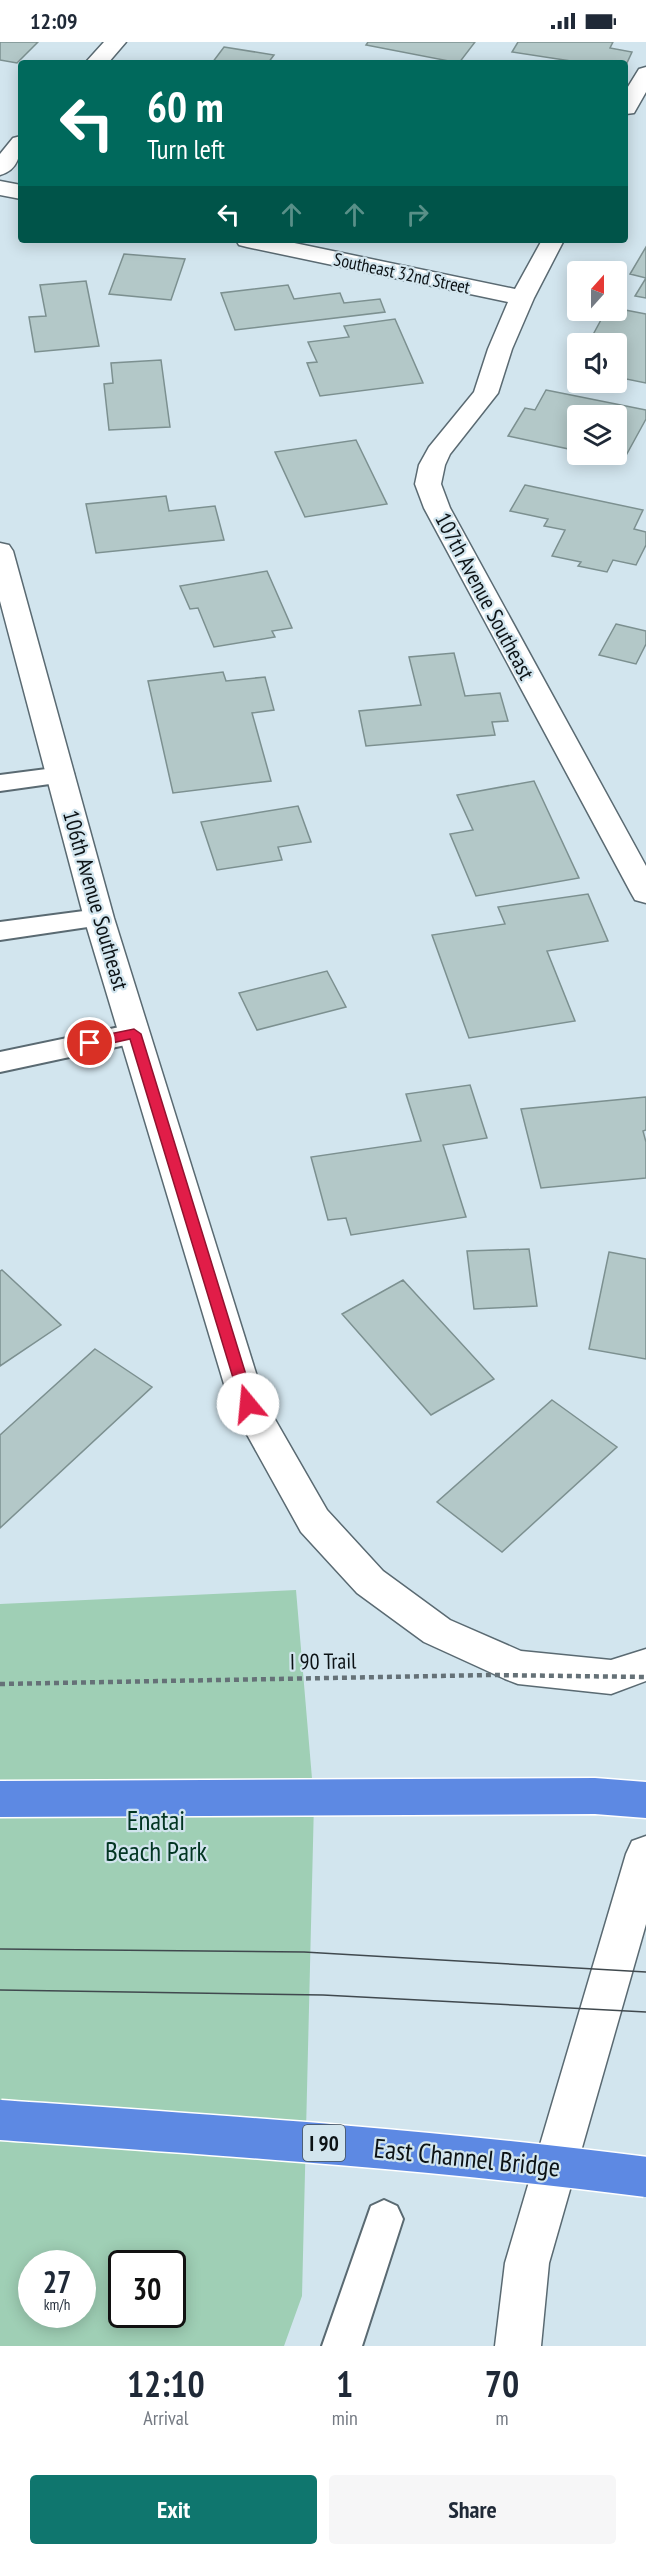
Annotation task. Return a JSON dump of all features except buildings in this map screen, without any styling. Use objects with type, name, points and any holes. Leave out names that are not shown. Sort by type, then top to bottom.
[{"type":"highway","points":[[0,1799],[595,1796],[646,1800]]},
{"type":"highway","name":"East Channel Bridge","points":[[0,2120],[317,2142],[506,2159],[646,2177]]},
{"type":"street","points":[[99,60],[116,42]]},
{"type":"street","points":[[628,105],[646,74]]},
{"type":"street","points":[[0,168],[18,147]]},
{"type":"street","points":[[0,188],[18,191]]},
{"type":"street","name":"Southeast 32nd Street","points":[[261,243],[522,298]]},
{"type":"street","name":"107th Avenue Southeast","points":[[551,243],[522,298],[500,349],[486,393],[438,452],[432,465],[428,484],[437,508],[646,893]]},
{"type":"street","name":"106th Avenue Southeast","points":[[0,551],[99,918],[248,1404],[314,1521],[370,1582],[437,1631],[518,1668],[611,1677],[646,1665]]},
{"type":"street","points":[[518,2346],[527,2263],[646,1854]]},
{"type":"lane","points":[[0,783],[62,775]]},
{"type":"lane","points":[[0,931],[99,918]]},
{"type":"lane","points":[[0,1062],[134,1034]]},
{"type":"lane","points":[[342,2346],[384,2219]]},
{"type":"path","name":"I 90 Trail","points":[[0,1684],[492,1675],[646,1677]]},
{"type":"green space","name":"Enatai Beach Park","points":[[296,1590],[314,1802],[302,2296],[284,2346],[0,2346],[0,1604]]},
{"type":"tram line","points":[[0,1949],[304,1952],[646,1972]]},
{"type":"tram line","points":[[0,1990],[323,1995],[646,2012]]},
{"type":"route","points":[[90,1043],[134,1034],[248,1404]]}]
